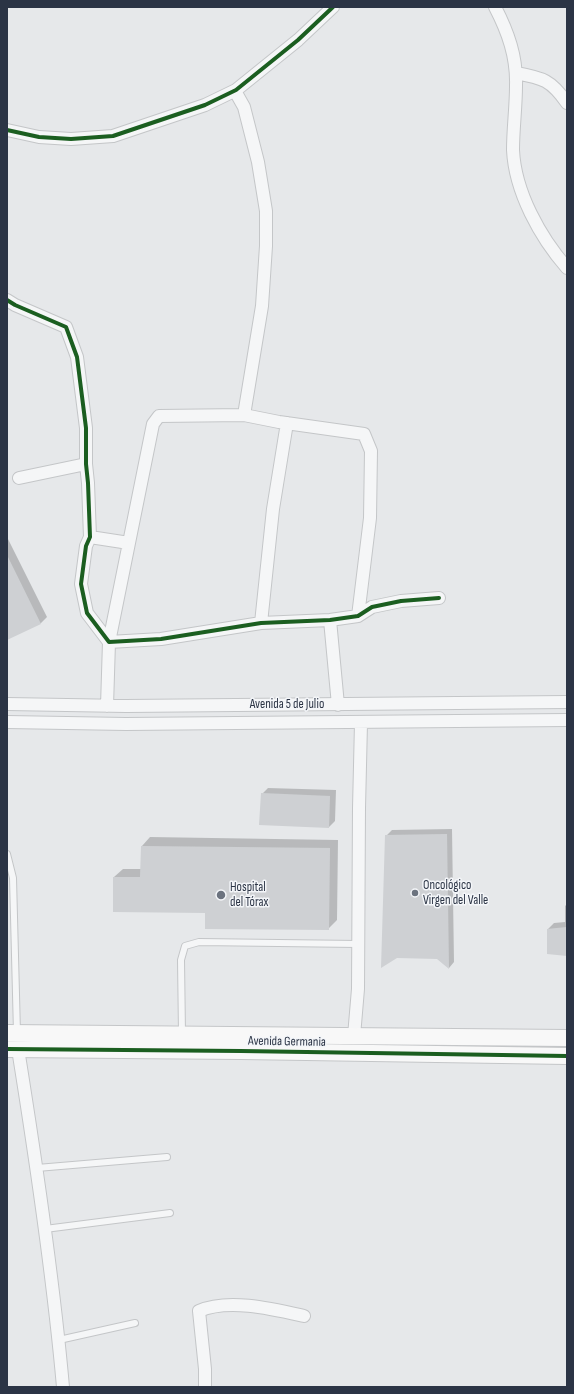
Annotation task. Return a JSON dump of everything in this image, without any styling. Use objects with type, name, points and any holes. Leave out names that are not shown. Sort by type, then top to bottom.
[{"type":"street","points":[[7,130],[39,137],[71,139],[113,136],[205,105],[235,91],[298,40],[333,7]]},
{"type":"street","points":[[496,7],[510,41],[514,56],[516,73],[513,151],[519,182],[540,232],[567,268]]},
{"type":"street","points":[[516,73],[534,76],[545,80],[559,91],[567,103]]},
{"type":"street","points":[[235,91],[244,107],[256,155],[266,211],[266,246],[262,306],[244,415]]},
{"type":"street","points":[[7,300],[15,305],[66,327],[77,357],[86,428],[86,464],[90,537],[86,546],[81,584],[87,613],[109,642]]},
{"type":"street","points":[[107,706],[109,642],[153,424],[159,416],[244,415],[364,434],[371,451],[370,518],[358,616]]},
{"type":"street","points":[[261,623],[273,510],[287,423]]},
{"type":"street","points":[[20,478],[86,464]]},
{"type":"street","points":[[90,537],[129,543]]},
{"type":"street","points":[[109,642],[161,640],[261,623],[330,620],[358,616],[372,607],[400,601],[439,598]]},
{"type":"street","points":[[330,620],[338,704]]},
{"type":"street","name":"Avenida 5 de Julio","points":[[7,704],[107,706],[567,702]]},
{"type":"street","name":"Avenida 5 de Julio","points":[[7,722],[126,724],[567,720]]},
{"type":"street","points":[[354,1036],[358,989],[361,722]]},
{"type":"street","name":"Avenida Germania","points":[[12,1033],[567,1038]]},
{"type":"street","points":[[13,1049],[37,1168],[59,1340],[63,1387]]},
{"type":"street","name":"Avenida Germania","points":[[13,1049],[567,1056]]},
{"type":"street","points":[[205,1387],[205,1369],[199,1311],[209,1307],[266,1307],[304,1316]]},
{"type":"lane","points":[[7,854],[14,878],[10,886],[14,910],[12,1033]]},
{"type":"lane","points":[[7,910],[14,910]]},
{"type":"lane","points":[[182,1034],[181,960],[185,946],[199,942],[358,944]]},
{"type":"lane","points":[[37,1168],[167,1158]]},
{"type":"lane","points":[[45,1229],[170,1213]]},
{"type":"lane","points":[[59,1340],[135,1323]]},
{"type":"building","points":[[7,555],[41,624],[7,640]]},
{"type":"building","points":[[261,793],[330,796],[329,828],[259,825]]},
{"type":"building","name":"Oncológico Virgen del Valle","points":[[447,834],[449,969],[437,959],[397,958],[381,968],[385,835]]},
{"type":"building","name":"Hospital del Tórax","points":[[141,846],[330,848],[329,930],[205,929],[205,913],[113,912],[113,877],[140,877]]},
{"type":"building","points":[[567,927],[567,956],[547,954],[547,929]]},
{"type":"cycle path","points":[[7,130],[39,137],[71,139],[113,136],[205,105],[236,90],[298,40],[333,7]]},
{"type":"cycle path","points":[[7,300],[15,305],[66,327],[77,357],[86,428],[86,464],[90,537],[86,546],[81,584],[87,613],[109,642],[161,639],[261,623],[330,620],[358,616],[372,607],[401,601],[439,598]]},
{"type":"cycle path","points":[[7,1049],[567,1056]]},
{"type":"place","name":"Oncológico Virgen del Valle","points":[[415,893]]},
{"type":"place","name":"Hospital del Tórax","points":[[221,895]]}]
